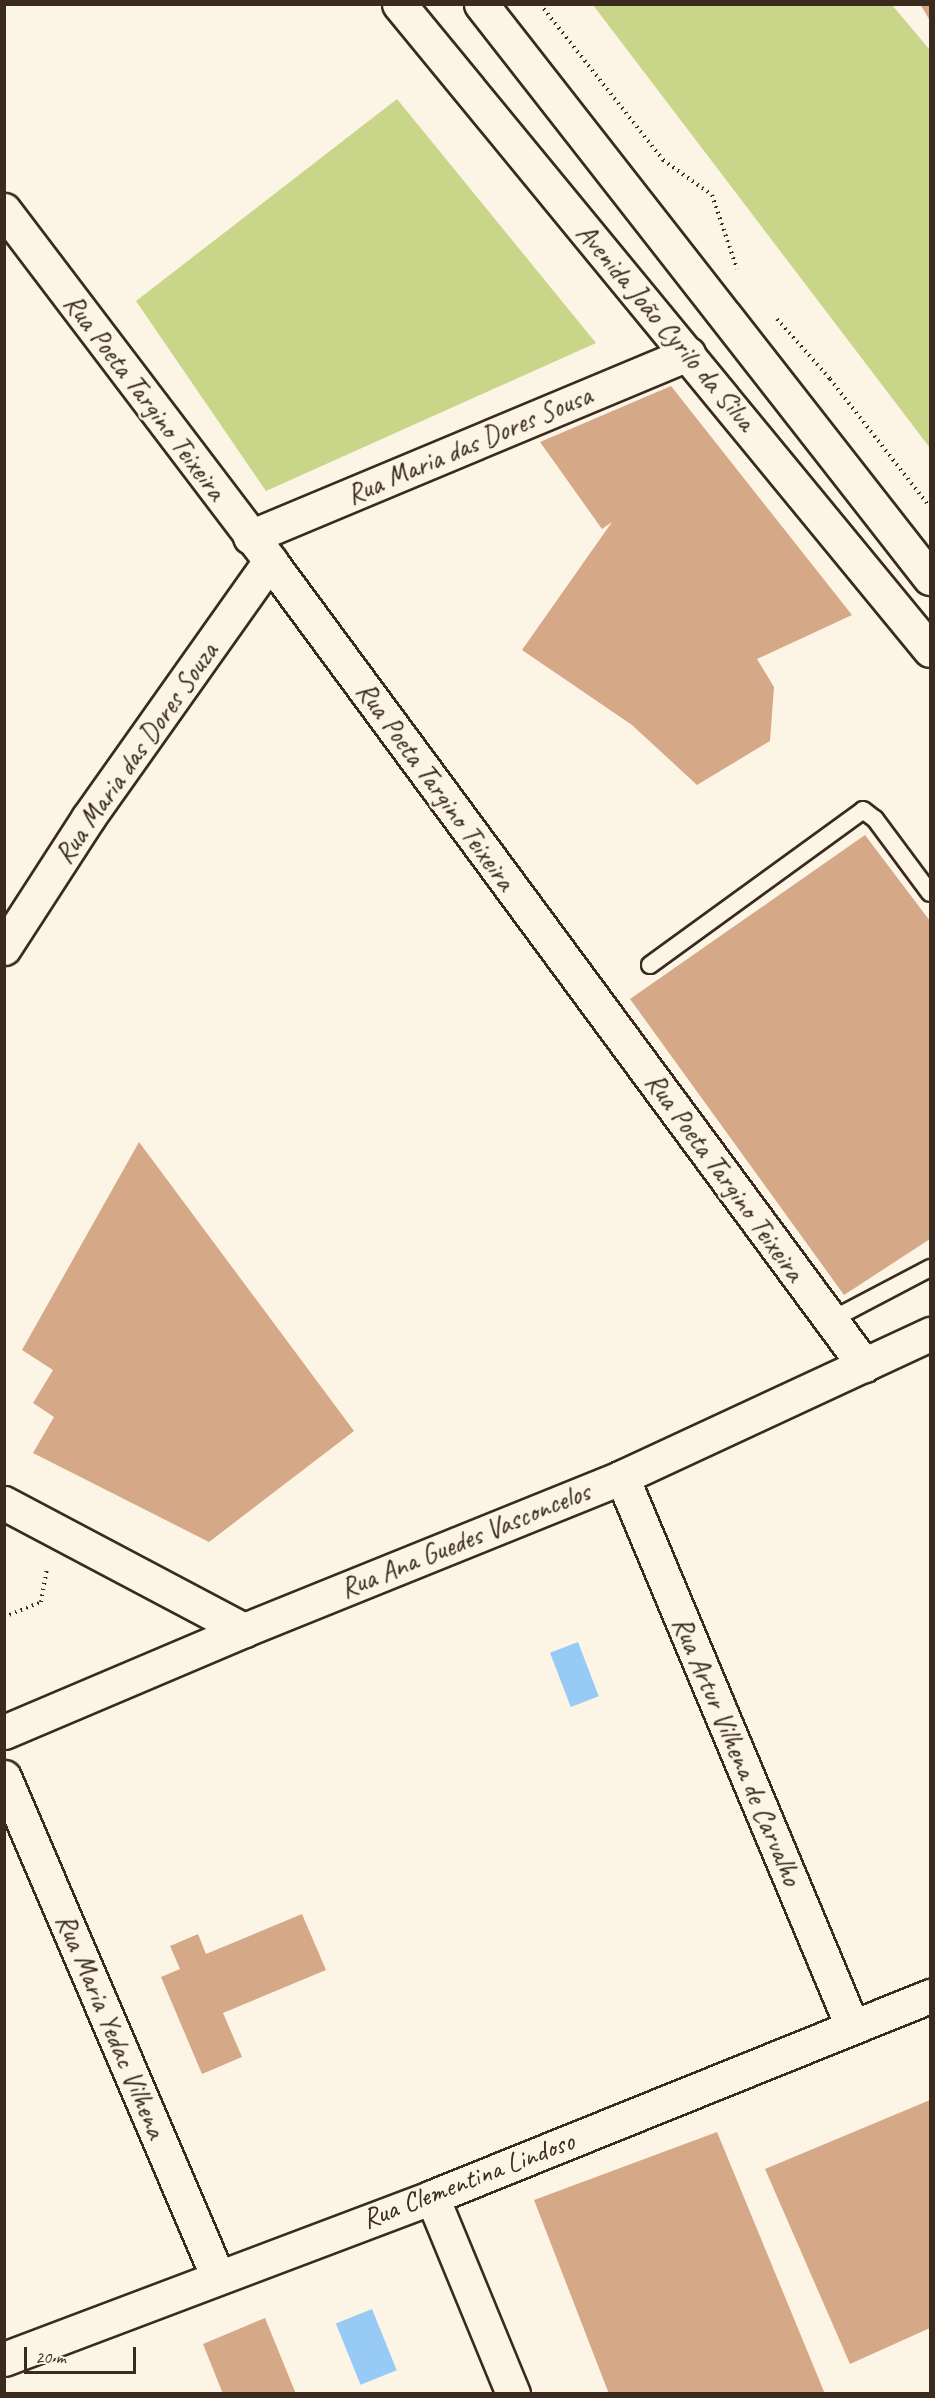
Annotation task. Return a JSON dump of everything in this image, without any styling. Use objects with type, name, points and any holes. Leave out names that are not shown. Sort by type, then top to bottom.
[{"type":"street","name":"Avenida João Cyrilo da Silva","points":[[399,4],[930,650]]},
{"type":"street","name":"Avenida João Cyrilo da Silva","points":[[482,4],[930,578]]},
{"type":"street","name":"Rua Poeta Targino Teixeira","points":[[4,210],[260,549],[864,1365]]},
{"type":"street","name":"Rua Maria das Dores Sousa","points":[[260,549],[688,354]]},
{"type":"street","name":"Rua Maria das Dores Souza","points":[[4,948],[260,549]]},
{"type":"street","name":"Rua Ana Guedes Vasconcelos","points":[[4,1732],[244,1630],[622,1477],[930,1334]]},
{"type":"street","name":"Rua Artur Vilhena de Carvalho","points":[[622,1477],[852,2026]]},
{"type":"street","points":[[4,1503],[50,1525],[244,1630]]},
{"type":"street","name":"Rua Maria Yedac Vilhena","points":[[4,1777],[217,2275]]},
{"type":"street","name":"Rua Clementina Lindoso","points":[[4,2359],[217,2275],[432,2197],[930,1996]]},
{"type":"street","points":[[432,2197],[513,2394]]},
{"type":"lane","points":[[650,965],[863,810],[875,819],[930,893]]},
{"type":"lane","points":[[831,1320],[930,1268]]},
{"type":"path","points":[[540,4],[663,160],[712,195],[740,277]]},
{"type":"path","points":[[770,311],[830,379],[930,507]]},
{"type":"path","points":[[4,1617],[41,1602],[50,1525]]},
{"type":"green space","points":[[593,5],[892,5],[930,50],[930,448]]},
{"type":"green space","points":[[397,99],[596,343],[266,491],[136,301]]},
{"type":"water","points":[[578,1642],[599,1696],[571,1707],[550,1653]]},
{"type":"water","points":[[372,2309],[397,2370],[361,2385],[336,2324]]},
{"type":"building","points":[[920,4],[930,4],[929,19]]},
{"type":"building","points":[[671,386],[852,615],[757,659],[774,687],[770,741],[697,785],[632,725],[522,650],[612,522],[602,529],[540,442]]},
{"type":"building","points":[[865,835],[930,921],[930,1239],[844,1295],[630,999]]},
{"type":"building","points":[[139,1142],[354,1431],[209,1542],[33,1453],[54,1417],[33,1403],[53,1370],[22,1350]]},
{"type":"building","points":[[302,1914],[326,1970],[223,2013],[242,2057],[202,2074],[161,1977],[180,1969],[170,1946],[198,1934],[206,1954]]},
{"type":"building","points":[[930,2100],[930,2328],[850,2364],[765,2169]]},
{"type":"building","points":[[717,2132],[825,2394],[609,2394],[534,2200]]},
{"type":"building","points":[[265,2318],[296,2394],[223,2394],[203,2344]]}]
